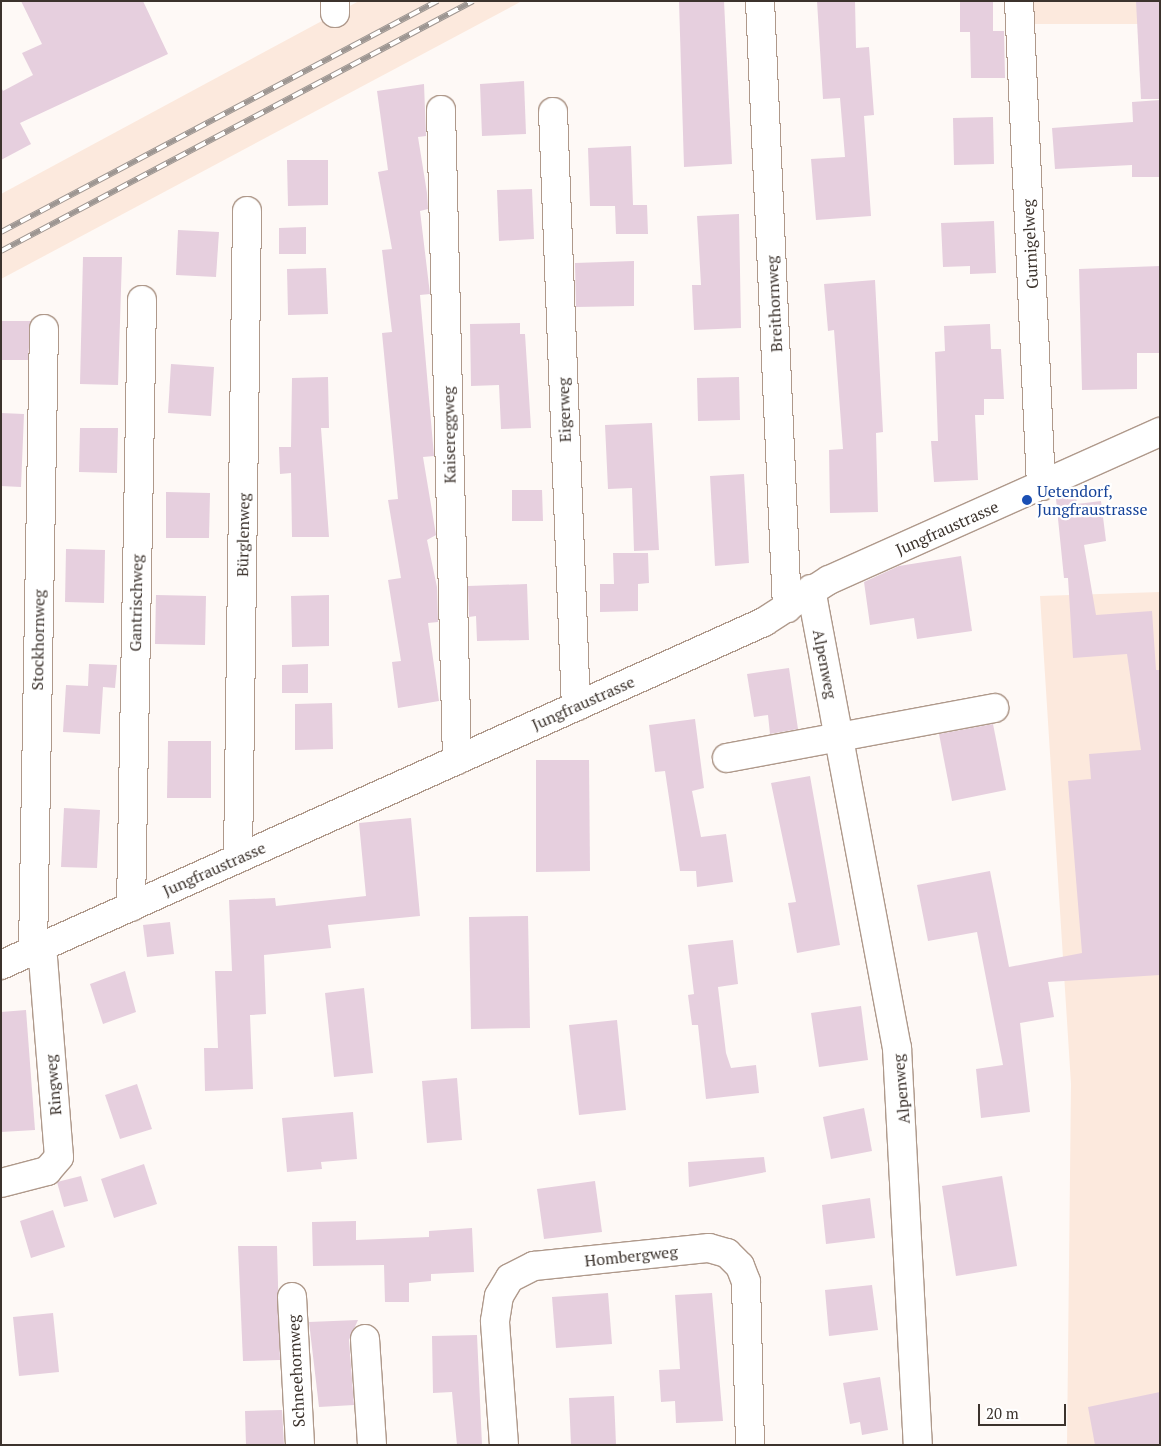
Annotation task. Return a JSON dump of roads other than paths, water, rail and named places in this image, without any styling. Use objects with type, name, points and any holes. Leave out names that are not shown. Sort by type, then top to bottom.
[{"type":"street","name":"Breithornweg","points":[[760,1],[787,608]]},
{"type":"street","name":"Gurnigelweg","points":[[1019,1],[1041,487]]},
{"type":"street","name":"Kaisereggweg","points":[[441,110],[457,760]]},
{"type":"street","name":"Eigerweg","points":[[553,112],[576,707]]},
{"type":"street","name":"Bürglenweg","points":[[238,858],[247,211]]},
{"type":"street","name":"Gantrischweg","points":[[131,906],[142,300]]},
{"type":"street","name":"Stockhornweg","points":[[38,949],[44,329]]},
{"type":"street","name":"Jungfraustrasse","points":[[1,965],[576,707],[787,608],[811,590],[1160,432]]},
{"type":"street","name":"Alpenweg","points":[[811,590],[898,1058],[918,1445]]},
{"type":"street","points":[[727,758],[994,708]]},
{"type":"street","name":"Ringweg","points":[[1,1183],[47,1171],[59,1157],[38,949]]},
{"type":"street","name":"Hombergweg","points":[[504,1445],[495,1321],[499,1296],[510,1278],[534,1266],[709,1248],[727,1253],[740,1266],[746,1282],[750,1445]]},
{"type":"street","name":"Schneehornweg","points":[[292,1297],[300,1445]]},
{"type":"street","points":[[365,1339],[372,1445]]},
{"type":"railway","points":[[1,232],[438,1]]},
{"type":"railway","points":[[1,251],[473,1]]},
{"type":"place","name":"Uetendorf, Jungfraustrasse","points":[[1027,500]]}]
